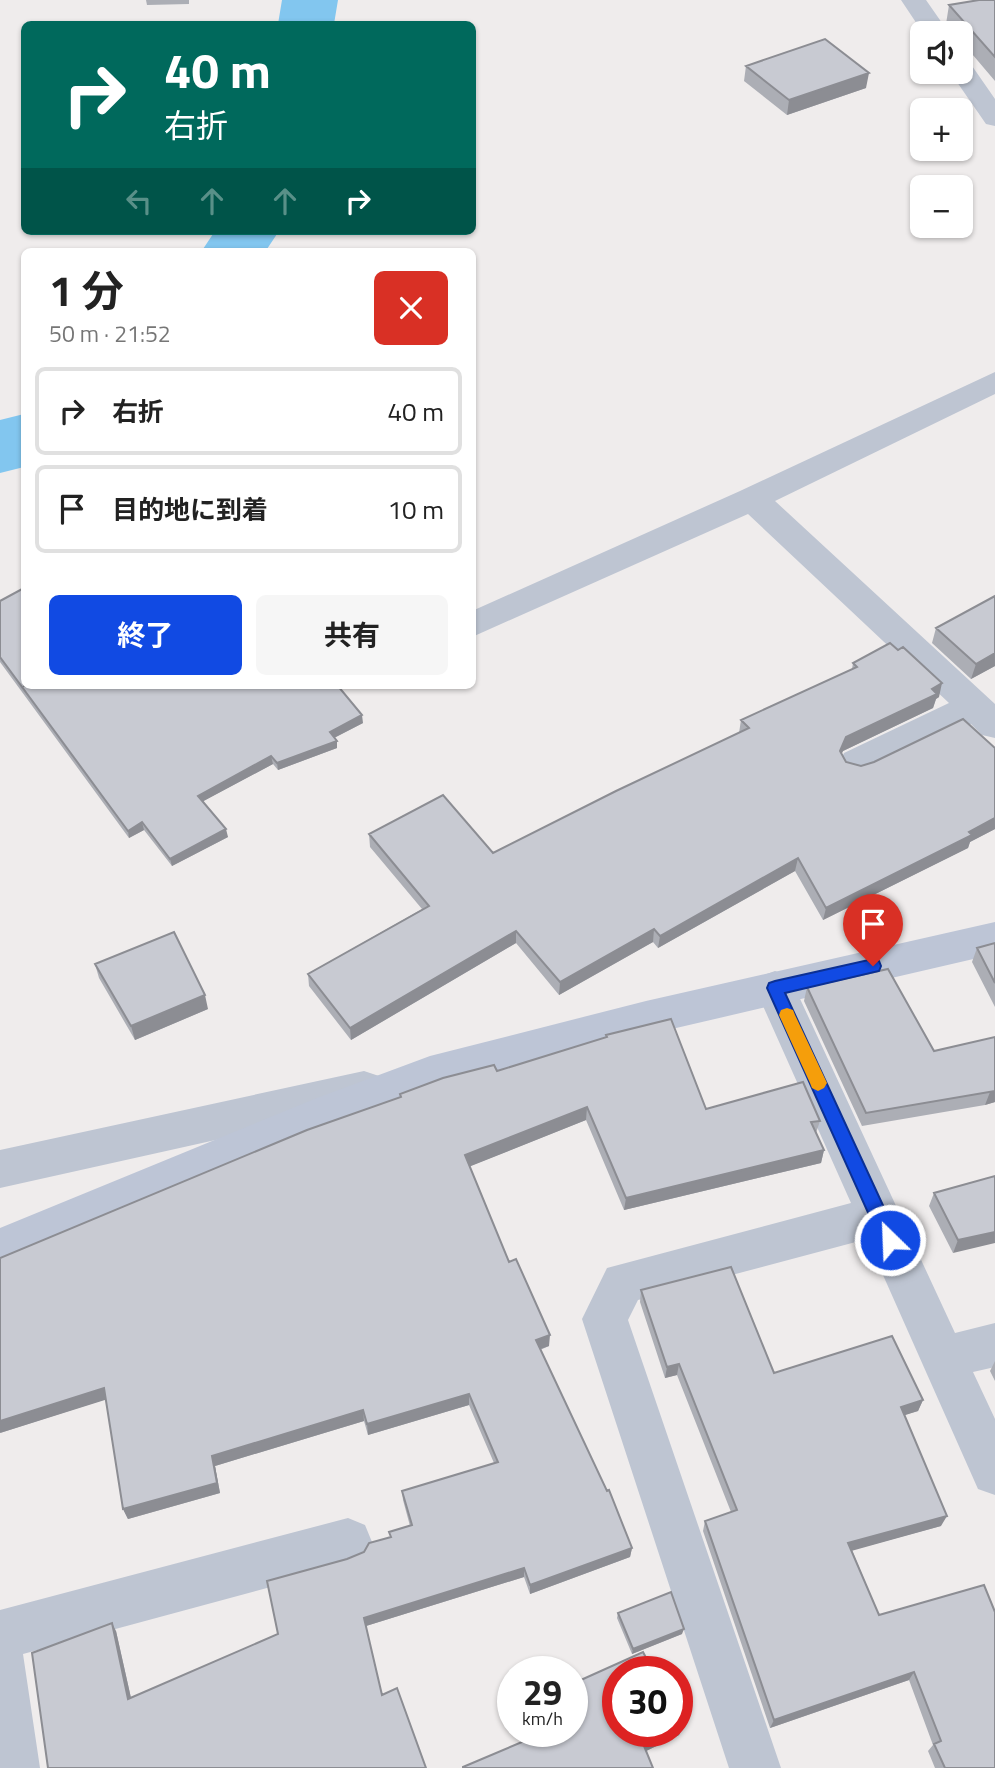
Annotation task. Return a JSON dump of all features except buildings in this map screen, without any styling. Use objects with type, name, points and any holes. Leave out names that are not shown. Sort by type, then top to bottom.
[{"type":"street","points":[[913,0],[928,21]]},
{"type":"street","points":[[971,84],[995,118]]},
{"type":"street","points":[[476,623],[752,499],[995,382]]},
{"type":"street","points":[[752,499],[985,715],[857,763]]},
{"type":"street","points":[[0,1169],[430,1074],[646,1018],[995,938]]},
{"type":"street","points":[[775,988],[995,1472]]},
{"type":"street","points":[[0,1249],[332,1111],[430,1074]]},
{"type":"street","points":[[755,1768],[605,1319],[623,1283],[879,1216]]},
{"type":"street","points":[[943,1359],[995,1345]]},
{"type":"street","points":[[0,1635],[348,1542]]},
{"type":"street","points":[[0,1659],[14,1768]]},
{"type":"waterway","points":[[306,21],[310,0]]},
{"type":"waterway","points":[[236,248],[244,235]]},
{"type":"waterway","points":[[0,450],[21,439]]},
{"type":"slow traffic","points":[[787,1015],[818,1083]]},
{"type":"route","points":[[873,966],[775,988],[890,1240]]}]
